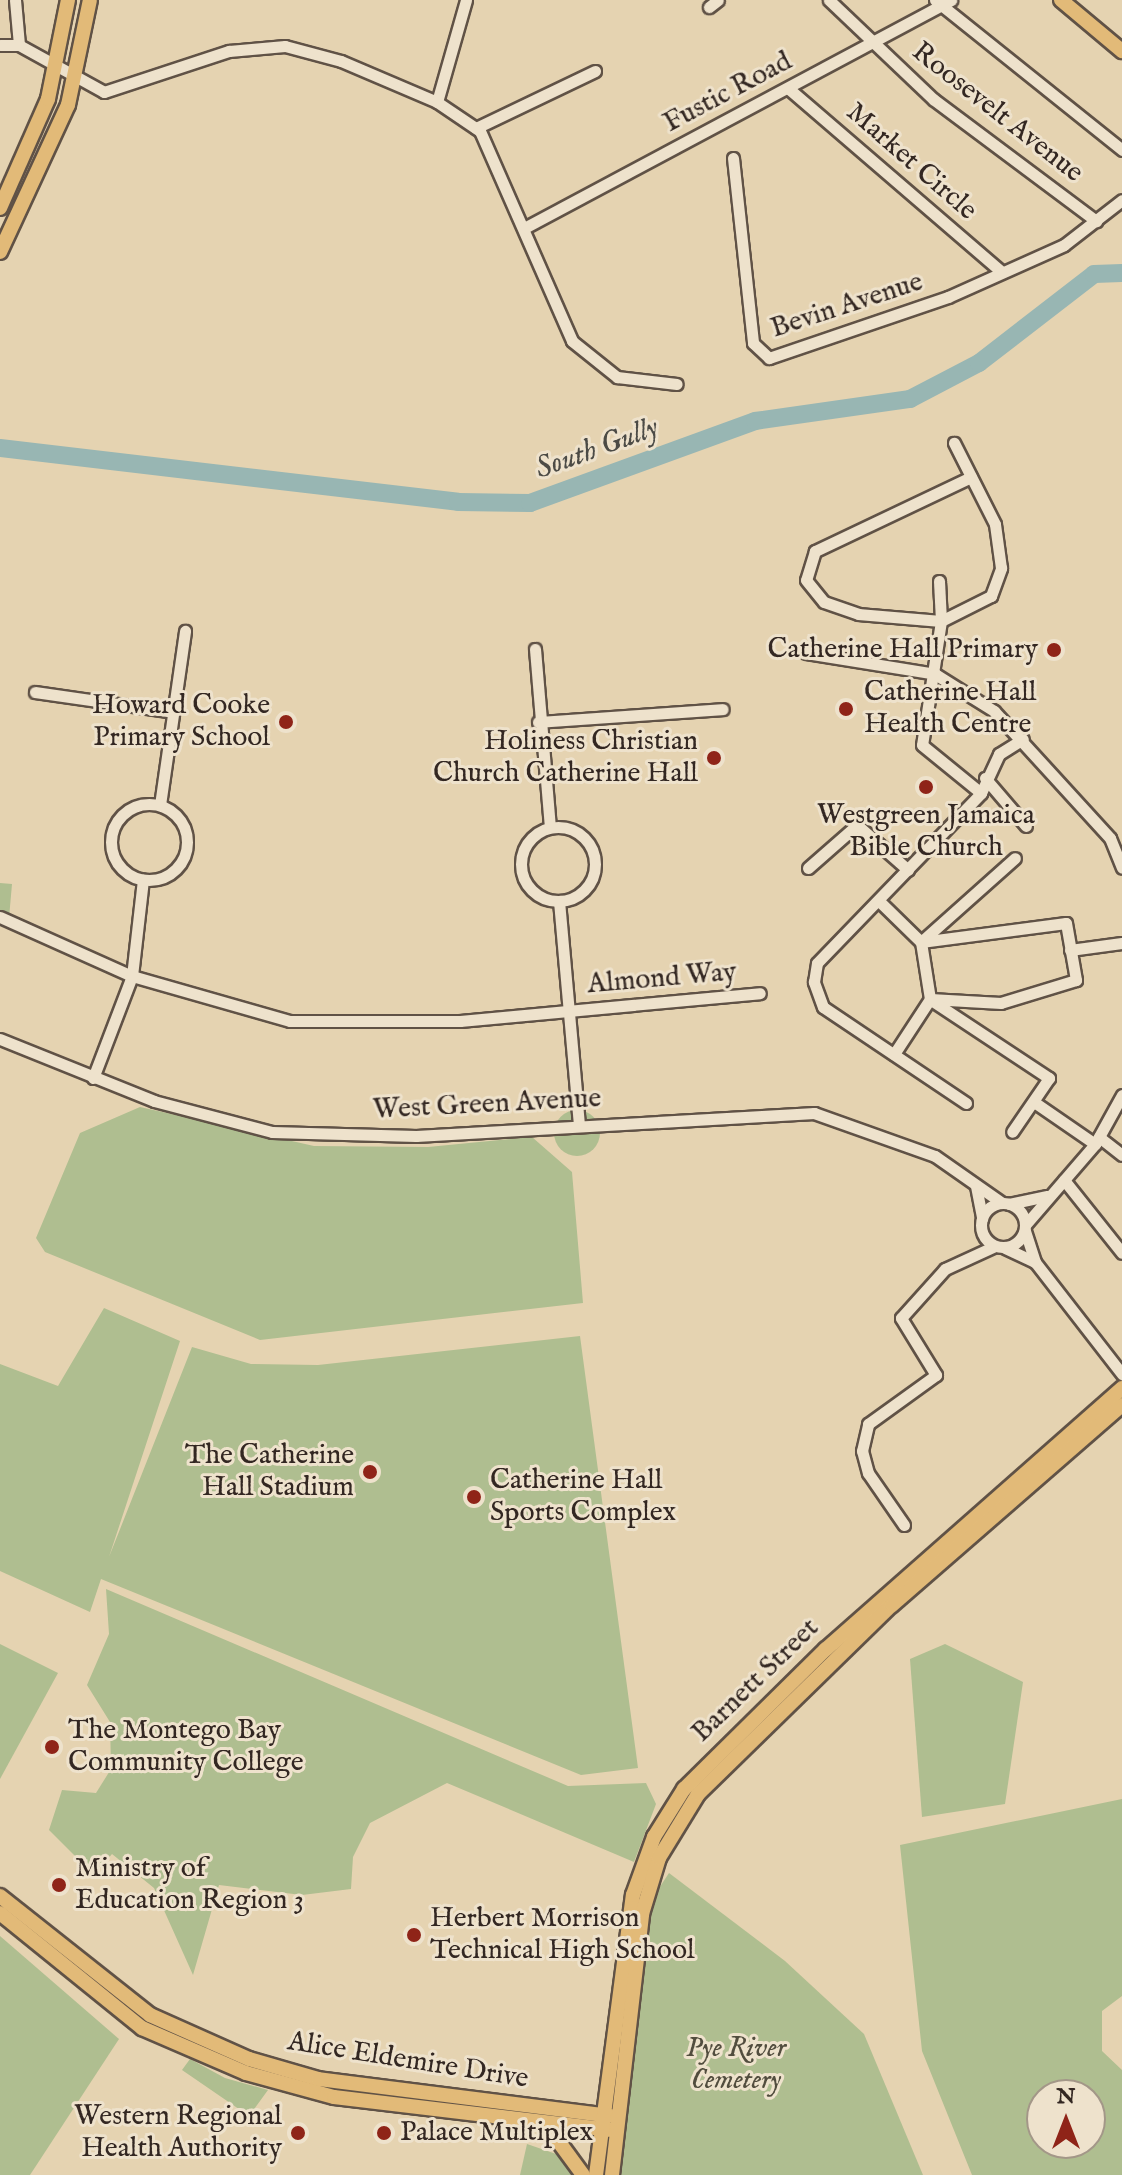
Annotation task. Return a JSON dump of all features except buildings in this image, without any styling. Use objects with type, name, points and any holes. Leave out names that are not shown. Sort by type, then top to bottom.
[{"type":"main road","points":[[0,208],[57,71],[68,0]]},
{"type":"main road","points":[[0,252],[76,79],[90,0]]},
{"type":"main road","points":[[1061,0],[1122,51]]},
{"type":"main road","name":"Barnett Street","points":[[610,2123],[633,1895],[654,1837],[684,1789],[826,1649],[1122,1388]]},
{"type":"main road","name":"Barnett Street","points":[[610,2123],[642,1914],[659,1858],[698,1794],[892,1605],[1122,1405]]},
{"type":"main road","name":"Alice Eldemire Drive","points":[[0,1896],[150,2015],[249,2059],[318,2079],[610,2123]]},
{"type":"main road","name":"Alice Eldemire Drive","points":[[0,1913],[142,2028],[246,2073],[334,2097],[545,2123],[610,2123]]},
{"type":"main road","points":[[545,2123],[583,2175]]},
{"type":"main road","points":[[596,2175],[610,2123]]},
{"type":"main road","points":[[610,2123],[612,2175]]},
{"type":"street","points":[[15,0],[19,45]]},
{"type":"street","points":[[437,102],[466,0]]},
{"type":"street","name":"Roosevelt Avenue","points":[[829,0],[870,41],[1096,221]]},
{"type":"street","points":[[942,2],[1122,150]]},
{"type":"street","name":"Fustic Road","points":[[526,227],[789,89],[942,2]]},
{"type":"street","points":[[0,45],[19,45],[57,71],[119,91],[229,51],[285,46],[341,61],[437,102],[476,128],[526,227],[572,341],[617,377],[677,384]]},
{"type":"street","points":[[476,128],[595,71]]},
{"type":"street","name":"Market Circle","points":[[789,89],[1002,272]]},
{"type":"street","name":"Bevin Avenue","points":[[733,158],[744,292],[753,343],[765,357],[901,318],[1002,272],[1096,221],[1122,200]]},
{"type":"street","points":[[954,443],[995,524],[1001,568],[991,596],[941,621],[858,614],[824,602],[806,580],[815,551],[971,477]]},
{"type":"street","points":[[939,581],[941,621],[922,745],[981,793]]},
{"type":"street","points":[[160,805],[185,631]]},
{"type":"street","points":[[535,649],[538,722],[550,827]]},
{"type":"street","points":[[806,653],[935,674],[1023,739],[1110,838],[1122,868]]},
{"type":"street","points":[[35,692],[173,712]]},
{"type":"street","points":[[538,722],[723,709]]},
{"type":"street","points":[[966,1103],[823,1007],[814,982],[817,963],[981,793],[985,778],[999,754],[1023,739]]},
{"type":"street","points":[[985,778],[1026,826]]},
{"type":"street","points":[[160,805],[185,828],[186,852],[175,871],[143,880],[119,867],[110,836],[129,809],[160,805]]},
{"type":"street","points":[[808,868],[857,825],[908,870]]},
{"type":"street","points":[[550,827],[580,834],[595,860],[583,891],[559,901],[536,895],[520,864],[528,840],[550,827]]},
{"type":"street","points":[[1110,838],[1122,831]]},
{"type":"street","points":[[921,942],[1015,858]]},
{"type":"street","points":[[93,1078],[132,976],[143,880]]},
{"type":"street","points":[[559,901],[579,1124]]},
{"type":"street","points":[[879,901],[921,942],[930,999],[894,1054]]},
{"type":"street","name":"Almond Way","points":[[0,917],[132,976],[290,1021],[365,1024],[568,1011],[760,993]]},
{"type":"street","points":[[921,942],[1066,923],[1076,980],[1001,1003],[930,999]]},
{"type":"street","points":[[1070,950],[1122,943]]},
{"type":"street","points":[[930,999],[1049,1078],[1012,1132]]},
{"type":"street","name":"West Green Avenue","points":[[0,1039],[93,1078],[272,1132],[416,1136],[579,1124],[814,1113],[887,1135],[1005,1203],[1026,1228]]},
{"type":"street","points":[[970,1254],[1000,1247],[1026,1228],[1047,1196],[1097,1140],[1122,1095]]},
{"type":"street","points":[[1034,1102],[1122,1155]]},
{"type":"street","points":[[1064,1180],[1122,1253]]},
{"type":"street","points":[[904,1525],[868,1473],[862,1437],[868,1424],[936,1375],[901,1318],[970,1254],[982,1231],[976,1186]]},
{"type":"street","points":[[982,1218],[1005,1203],[1047,1196]]},
{"type":"street","points":[[1026,1228],[1035,1262],[1122,1374]]},
{"type":"street","points":[[982,1231],[1000,1247],[1035,1262]]},
{"type":"green space","points":[[0,883],[12,884],[9,918],[0,914]]},
{"type":"green space","points":[[140,1107],[314,1146],[428,1147],[532,1137],[572,1172],[583,1303],[260,1340],[45,1252],[36,1238],[80,1133]]},
{"type":"green space","points":[[577,1110],[593,1117],[600,1133],[593,1149],[577,1156],[561,1149],[554,1133],[561,1117]]},
{"type":"green space","name":"The Catherine Hall Stadium","points":[[104,1308],[180,1341],[109,1557],[192,1347],[251,1364],[318,1365],[580,1336],[638,1768],[581,1775],[101,1579],[90,1612],[0,1571],[0,1364],[58,1386]]},
{"type":"green space","points":[[106,1589],[568,1786],[646,1783],[656,1804],[634,1862],[447,1783],[370,1823],[353,1857],[351,1889],[302,1895],[219,1885],[193,1975],[154,1888],[112,1854],[94,1875],[49,1830],[62,1790],[96,1793],[111,1769],[110,1722],[87,1685],[109,1634]]},
{"type":"green space","points":[[0,1644],[58,1673],[0,1779]]},
{"type":"green space","points":[[945,1644],[1023,1682],[1005,1804],[922,1817],[910,1659]]},
{"type":"green space","points":[[1122,1799],[1122,1996],[1102,2011],[1102,2051],[1122,2070],[1122,2175],[972,2175],[922,2051],[900,1845]]},
{"type":"green space","name":"Pye River Cemetery","points":[[669,1873],[785,1961],[864,2034],[923,2175],[612,2175],[642,1914]]},
{"type":"green space","points":[[0,1936],[119,2039],[30,2175],[0,2175]]},
{"type":"green space","points":[[190,2059],[225,2078],[268,2090],[249,2116],[182,2070]]},
{"type":"green space","points":[[527,2144],[562,2156],[571,2175],[520,2175]]},
{"type":"waterway","name":"South Gully","points":[[0,448],[458,502],[530,503],[755,421],[910,399],[979,363],[1094,274],[1122,273]]},
{"type":"place","name":"Catherine Hall Primary","points":[[1054,650]]},
{"type":"place","name":"Catherine Hall Health Centre","points":[[846,709]]},
{"type":"place","name":"Howard Cooke Primary School","points":[[286,722]]},
{"type":"place","name":"Holiness Christian Church Catherine Hall","points":[[714,758]]},
{"type":"place","name":"Westgreen Jamaica Bible Church","points":[[926,787]]},
{"type":"place","name":"The Catherine Hall Stadium","points":[[370,1472]]},
{"type":"place","name":"Catherine Hall Sports Complex","points":[[474,1497]]},
{"type":"place","name":"The Montego Bay Community College","points":[[52,1747]]},
{"type":"place","name":"Ministry of Education Region 3","points":[[59,1885]]},
{"type":"place","name":"Herbert Morrison Technical High School","points":[[414,1935]]},
{"type":"place","name":"Western Regional Health Authority","points":[[298,2133]]},
{"type":"place","name":"Palace Multiplex","points":[[384,2133]]}]
